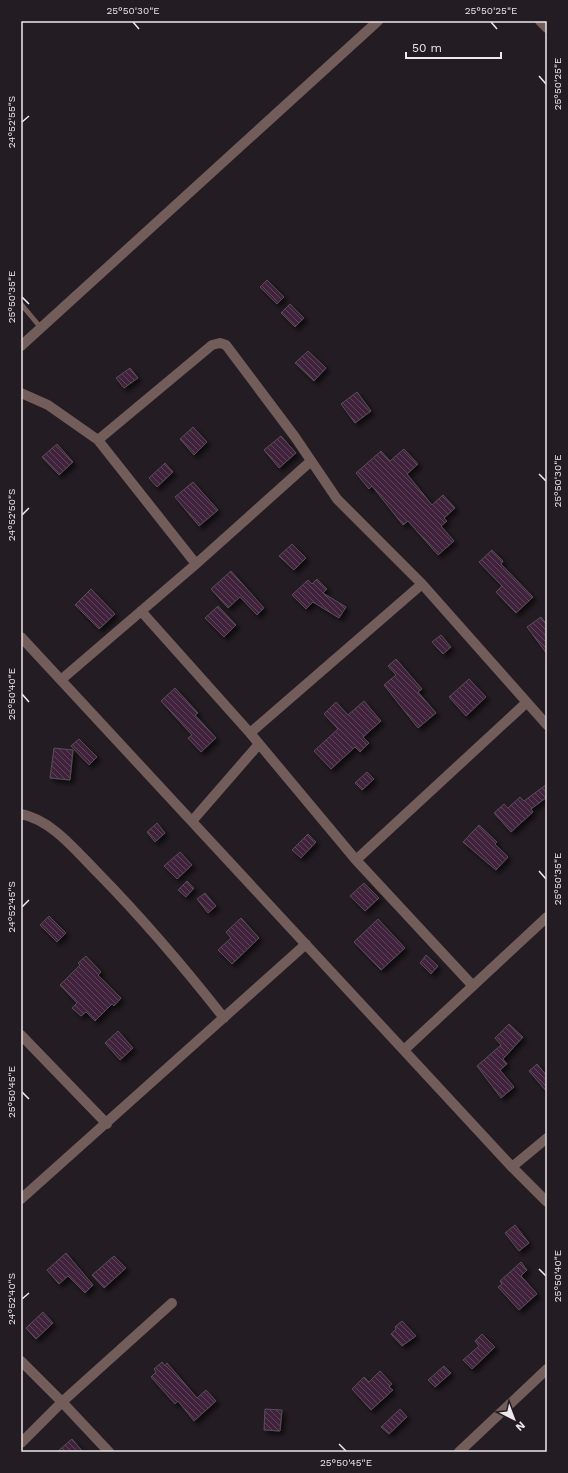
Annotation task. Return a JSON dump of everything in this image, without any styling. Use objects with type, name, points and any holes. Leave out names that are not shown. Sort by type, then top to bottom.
[{"type":"street","points":[[21,346],[378,21]]},
{"type":"street","points":[[540,21],[547,28]]},
{"type":"street","points":[[98,440],[212,345],[220,342],[230,349],[347,509],[422,584],[547,725]]},
{"type":"street","points":[[21,393],[48,405],[98,440],[196,564]]},
{"type":"street","points":[[62,679],[196,564],[311,461]]},
{"type":"street","points":[[250,733],[422,584]]},
{"type":"street","points":[[141,612],[260,744],[356,860],[473,986]]},
{"type":"street","points":[[21,637],[62,679],[512,1167],[547,1202]]},
{"type":"street","points":[[356,860],[526,703]]},
{"type":"street","points":[[192,820],[260,744]]},
{"type":"street","points":[[21,814],[36,819],[54,830],[85,860],[147,924],[185,968],[224,1018]]},
{"type":"street","points":[[404,1050],[547,918]]},
{"type":"street","points":[[21,1199],[107,1124],[306,944]]},
{"type":"street","points":[[21,1035],[107,1124]]},
{"type":"street","points":[[512,1167],[547,1138]]},
{"type":"street","points":[[21,1443],[62,1402],[172,1303]]},
{"type":"street","points":[[21,1361],[110,1452]]},
{"type":"street","points":[[459,1452],[547,1369]]},
{"type":"lane","points":[[21,304],[41,328]]},
{"type":"building","points":[[267,280],[284,297],[277,304],[260,287]]},
{"type":"building","points":[[290,304],[304,318],[295,327],[281,313]]},
{"type":"building","points":[[308,351],[326,368],[314,381],[295,363]]},
{"type":"building","points":[[130,368],[138,378],[124,388],[116,378]]},
{"type":"building","points":[[357,392],[371,411],[355,423],[341,404]]},
{"type":"building","points":[[193,427],[207,442],[194,455],[180,439]]},
{"type":"building","points":[[281,436],[296,453],[279,468],[264,450]]},
{"type":"building","points":[[57,444],[73,462],[59,475],[42,457]]},
{"type":"building","points":[[404,449],[418,464],[407,474],[432,505],[443,495],[455,508],[444,518],[447,521],[441,526],[454,541],[438,555],[408,521],[403,525],[372,486],[369,489],[356,473],[381,451],[390,461]]},
{"type":"building","points":[[165,463],[173,472],[157,487],[149,478]]},
{"type":"building","points":[[193,482],[218,510],[199,526],[175,497]]},
{"type":"building","points":[[292,544],[306,558],[294,570],[279,556]]},
{"type":"building","points":[[492,550],[503,561],[501,564],[533,597],[516,613],[496,592],[502,586],[479,562]]},
{"type":"building","points":[[231,571],[264,608],[257,615],[240,597],[228,608],[211,589]]},
{"type":"building","points":[[317,579],[327,589],[323,593],[346,607],[339,618],[313,602],[306,609],[292,595],[308,580],[312,584]]},
{"type":"building","points":[[91,589],[115,614],[99,629],[75,605]]},
{"type":"building","points":[[218,606],[236,625],[224,637],[205,618]]},
{"type":"building","points":[[541,617],[547,625],[547,654],[527,627]]},
{"type":"building","points":[[441,635],[451,647],[443,654],[432,642]]},
{"type":"building","points":[[396,659],[422,689],[418,692],[436,713],[418,728],[384,685],[396,675],[388,666]]},
{"type":"building","points":[[469,679],[486,697],[466,716],[449,697]]},
{"type":"building","points":[[175,688],[198,713],[195,715],[216,738],[201,752],[188,738],[192,735],[161,701]]},
{"type":"building","points":[[364,701],[381,721],[363,737],[369,743],[360,752],[355,747],[331,769],[314,751],[338,729],[324,714],[336,702],[348,715]]},
{"type":"building","points":[[79,739],[97,757],[89,765],[71,746]]},
{"type":"building","points":[[54,748],[73,750],[70,780],[50,778]]},
{"type":"building","points":[[367,772],[374,779],[362,790],[355,783]]},
{"type":"building","points":[[547,784],[547,797],[531,809],[533,812],[511,832],[494,813],[504,804],[508,808],[520,797],[524,801]]},
{"type":"building","points":[[157,823],[165,833],[155,842],[147,832]]},
{"type":"building","points":[[479,825],[497,842],[495,844],[508,857],[496,870],[463,842]]},
{"type":"building","points":[[308,834],[316,842],[301,858],[292,850]]},
{"type":"building","points":[[180,852],[192,865],[177,879],[164,866]]},
{"type":"building","points":[[187,881],[194,888],[186,897],[178,890]]},
{"type":"building","points":[[364,883],[379,898],[365,911],[350,896]]},
{"type":"building","points":[[205,893],[216,906],[208,913],[197,899]]},
{"type":"building","points":[[49,916],[66,933],[57,942],[40,925]]},
{"type":"building","points":[[241,918],[259,938],[232,964],[218,950],[231,938],[226,932]]},
{"type":"building","points":[[378,919],[405,948],[381,970],[354,942]]},
{"type":"building","points":[[426,955],[438,966],[431,974],[420,963]]},
{"type":"building","points":[[86,956],[101,972],[98,975],[121,998],[114,1006],[112,1004],[95,1021],[86,1012],[81,1016],[72,1008],[77,1003],[60,985],[80,965],[78,963]]},
{"type":"building","points":[[509,1024],[523,1037],[503,1059],[507,1064],[500,1070],[514,1087],[501,1098],[477,1066],[501,1045],[495,1038]]},
{"type":"building","points":[[118,1031],[133,1048],[120,1060],[105,1043]]},
{"type":"building","points":[[537,1064],[547,1076],[547,1092],[529,1071]]},
{"type":"building","points":[[515,1225],[529,1243],[519,1251],[505,1233]]},
{"type":"building","points":[[66,1253],[93,1285],[85,1293],[68,1276],[59,1284],[47,1270]]},
{"type":"building","points":[[114,1256],[126,1268],[104,1288],[92,1275]]},
{"type":"building","points":[[521,1262],[527,1270],[521,1276],[537,1294],[519,1310],[498,1287],[502,1284],[500,1281]]},
{"type":"building","points":[[43,1312],[53,1323],[36,1339],[26,1328]]},
{"type":"building","points":[[402,1321],[416,1336],[402,1346],[391,1334],[396,1329],[395,1327]]},
{"type":"building","points":[[482,1334],[495,1347],[472,1369],[463,1360],[479,1346],[475,1341]]},
{"type":"building","points":[[162,1362],[165,1366],[167,1363],[197,1398],[206,1390],[216,1401],[194,1421],[178,1401],[175,1404],[151,1377],[156,1372],[154,1369]]},
{"type":"building","points":[[444,1366],[451,1373],[435,1387],[428,1380]]},
{"type":"building","points":[[380,1371],[392,1384],[389,1387],[393,1390],[371,1410],[352,1389],[364,1377],[369,1382]]},
{"type":"building","points":[[265,1409],[282,1410],[280,1431],[264,1430]]},
{"type":"building","points":[[400,1409],[407,1417],[389,1434],[381,1427]]},
{"type":"building","points":[[72,1439],[83,1452],[57,1452]]}]
